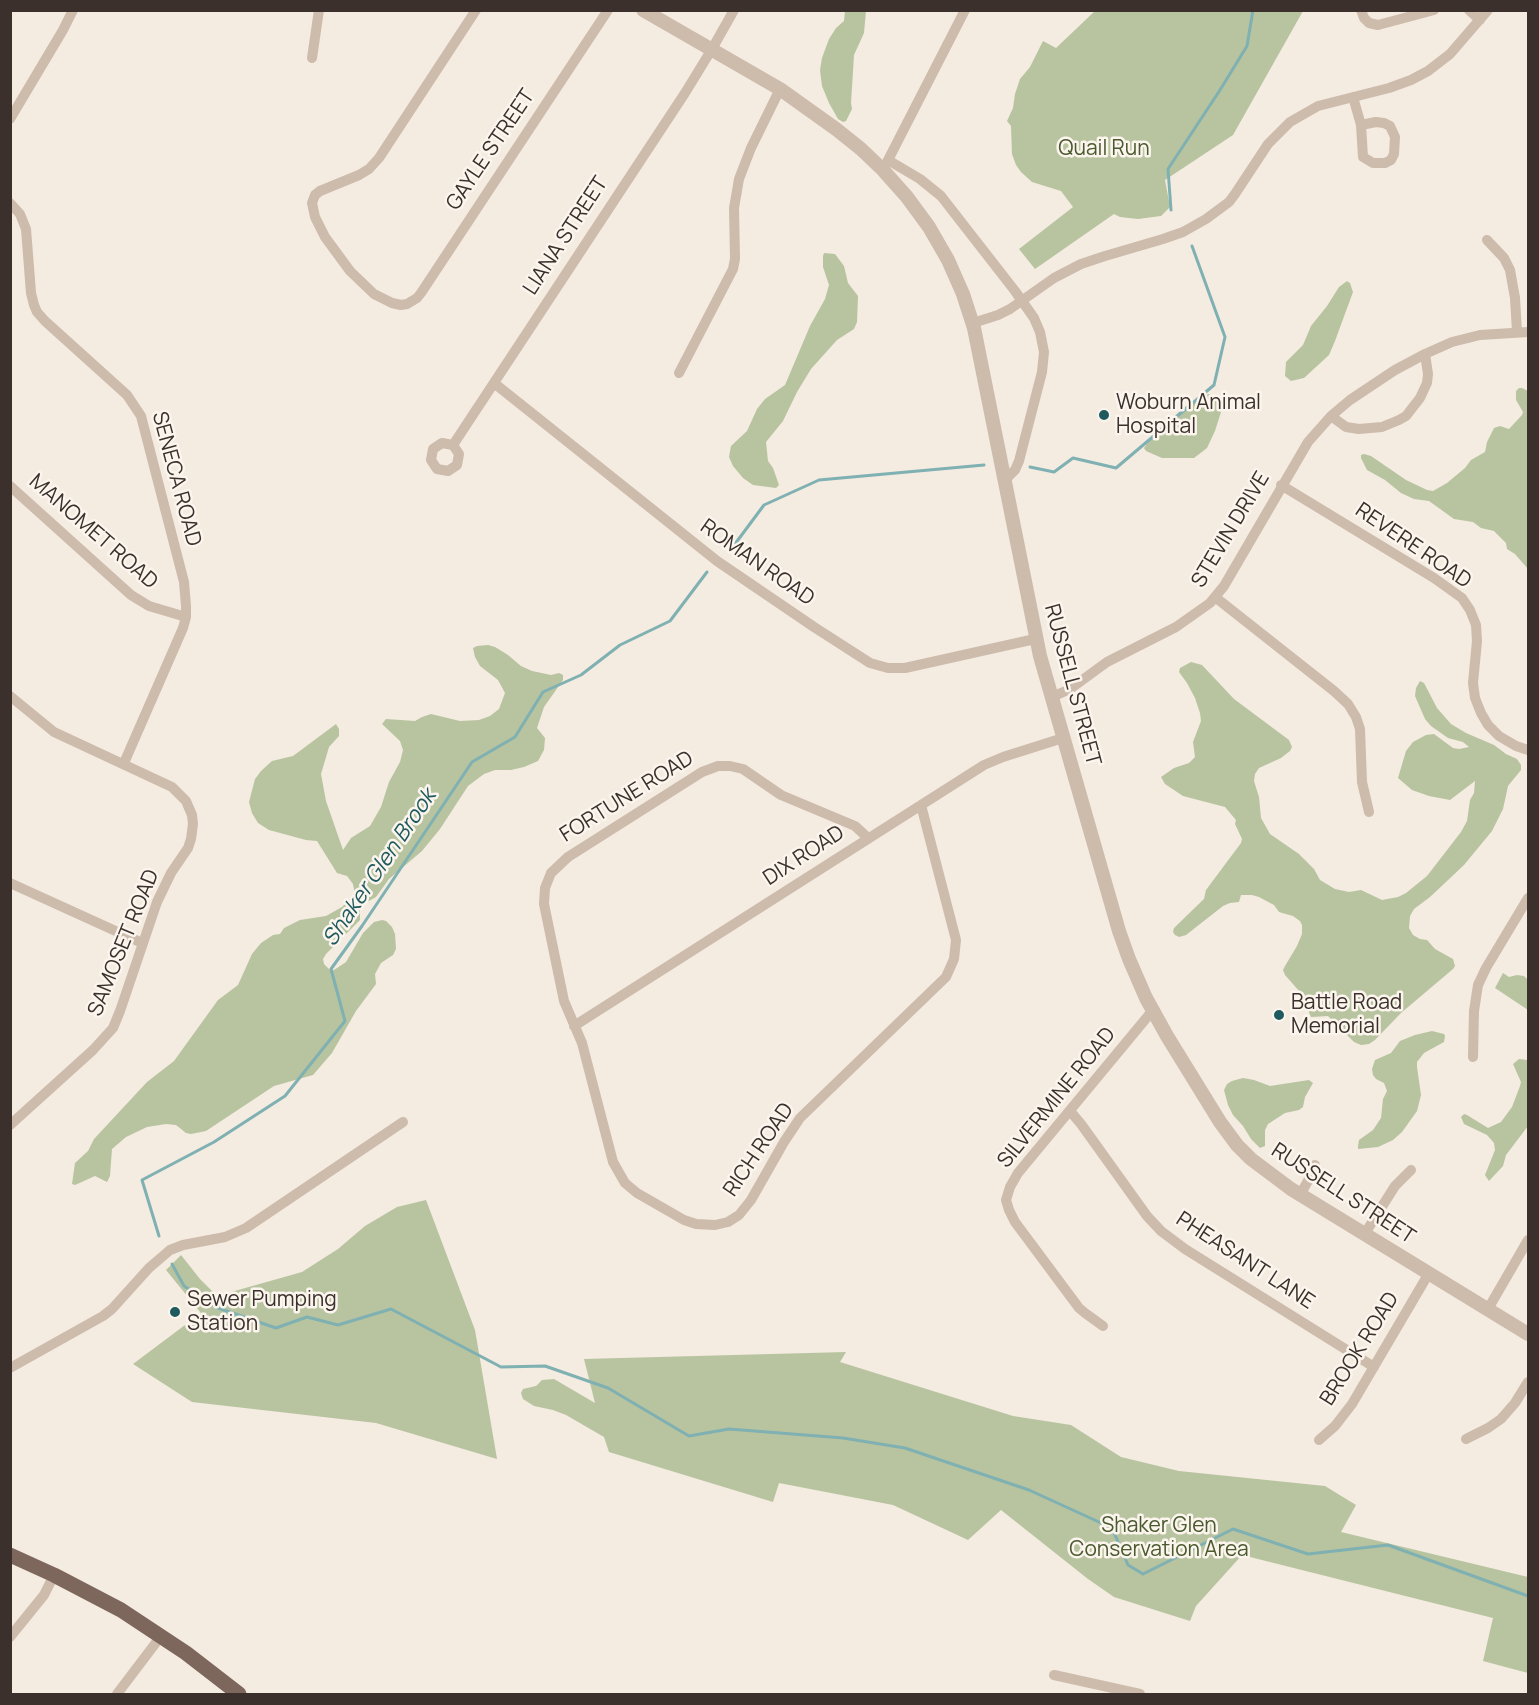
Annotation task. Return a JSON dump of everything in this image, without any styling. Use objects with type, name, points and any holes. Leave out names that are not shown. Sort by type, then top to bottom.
[{"type":"main road","points":[[10,1555],[106,1602],[200,1663],[239,1695]]},
{"type":"street","points":[[10,119],[73,10]]},
{"type":"street","points":[[312,58],[319,10]]},
{"type":"street","name":"GAYLE STREET","points":[[476,10],[403,124],[374,164],[359,175],[320,191],[313,200],[312,207],[318,225],[351,271],[378,297],[392,303],[401,305],[412,302],[421,293],[608,10]]},
{"type":"street","name":"RUSSELL STREET","points":[[643,10],[780,89],[885,165],[929,227],[955,274],[973,323],[981,358],[1035,639],[1121,938],[1153,1010],[1220,1122],[1233,1140],[1261,1167],[1300,1195],[1528,1334]]},
{"type":"street","name":"LIANA STREET","points":[[453,445],[712,50],[734,10]]},
{"type":"street","points":[[964,10],[885,165],[920,179],[941,195],[1022,301],[1034,318],[1040,332],[1044,352],[1043,365],[1019,461],[1014,472],[1004,481]]},
{"type":"street","points":[[1361,10],[1366,21],[1373,25],[1434,10]]},
{"type":"street","points":[[1468,10],[1480,20]]},
{"type":"street","points":[[973,323],[998,315],[1054,278],[1081,264],[1163,239],[1206,219],[1229,202],[1268,144],[1290,122],[1318,106],[1389,88],[1428,71],[1450,54],[1488,10]]},
{"type":"street","points":[[679,373],[734,266],[734,208],[738,179],[780,89]]},
{"type":"street","points":[[1353,97],[1361,125]]},
{"type":"street","name":"SENECA ROAD","points":[[10,203],[20,214],[26,229],[31,297],[37,312],[127,395],[141,416],[184,582],[186,617],[179,639],[124,764]]},
{"type":"street","points":[[1487,240],[1504,258],[1510,270],[1523,332]]},
{"type":"street","name":"STEVIN DRIVE","points":[[1052,697],[1070,689],[1107,662],[1176,627],[1215,597],[1224,586],[1308,442],[1331,416],[1350,400],[1425,354],[1452,342],[1470,337],[1523,332]]},
{"type":"street","points":[[1331,416],[1346,426],[1359,429],[1382,427],[1406,416],[1420,398],[1427,383],[1425,354]]},
{"type":"street","name":"ROMAN ROAD","points":[[494,383],[717,561],[870,663],[888,668],[906,668],[1035,639]]},
{"type":"street","name":"REVERE ROAD","points":[[1281,485],[1434,578],[1462,598],[1476,625],[1473,683],[1481,713],[1499,736],[1528,750]]},
{"type":"street","name":"MANOMET ROAD","points":[[10,486],[131,595],[149,606],[186,617]]},
{"type":"street","points":[[1215,597],[1334,690],[1348,704],[1360,729],[1362,782],[1369,812]]},
{"type":"street","name":"SAMOSET ROAD","points":[[10,696],[54,732],[168,784],[188,805],[193,819],[190,844],[164,885],[142,942],[120,1011],[108,1034],[59,1082],[10,1125]]},
{"type":"street","name":"DIX ROAD","points":[[574,1026],[989,762],[1063,738]]},
{"type":"street","name":"FORTUNE ROAD","points":[[574,1026],[564,1001],[545,912],[544,896],[551,873],[561,861],[577,850],[702,771],[722,765],[743,769],[781,795],[856,826],[868,838]]},
{"type":"street","name":"RICH ROAD","points":[[574,1026],[582,1043],[613,1162],[625,1183],[644,1197],[690,1222],[709,1226],[733,1219],[747,1206],[784,1142],[801,1118],[941,981],[952,965],[956,953],[956,940],[921,805]]},
{"type":"street","points":[[10,883],[142,942]]},
{"type":"street","points":[[1473,1058],[1474,1011],[1478,985],[1528,898]]},
{"type":"street","name":"SILVERMINE ROAD","points":[[1103,1326],[1079,1308],[1015,1222],[1007,1205],[1007,1195],[1018,1173],[1153,1010]]},
{"type":"street","name":"PHEASANT LANE","points":[[1070,1111],[1147,1216],[1161,1231],[1185,1249],[1374,1366]]},
{"type":"street","points":[[10,1368],[103,1316],[149,1268],[170,1250],[225,1236],[246,1228],[403,1122]]},
{"type":"street","points":[[1300,1195],[1315,1165]]},
{"type":"street","points":[[1364,1235],[1395,1186],[1411,1170]]},
{"type":"street","points":[[1488,1309],[1528,1240]]},
{"type":"street","name":"BROOK ROAD","points":[[1319,1440],[1348,1411],[1429,1273]]},
{"type":"street","points":[[1466,1439],[1501,1419],[1515,1403],[1528,1382]]},
{"type":"street","points":[[10,1637],[45,1593],[54,1575]]},
{"type":"street","points":[[117,1695],[161,1636]]},
{"type":"street","points":[[1054,1675],[1140,1695]]},
{"type":"green space","name":"Quail Run","points":[[1096,10],[1303,11],[1233,135],[1165,180],[1170,207],[1161,216],[1138,219],[1114,214],[1035,269],[1019,249],[1073,207],[1061,191],[1032,182],[1021,172],[1012,154],[1011,126],[1007,121],[1013,108],[1020,79],[1030,67],[1043,41],[1056,48]]},
{"type":"green space","points":[[845,11],[866,11],[864,33],[854,55],[852,109],[846,121],[843,122],[838,119],[829,103],[822,86],[820,70],[829,39],[844,21]]},
{"type":"green space","points":[[824,253],[835,254],[844,266],[848,283],[858,296],[857,322],[854,329],[837,340],[811,369],[783,421],[766,442],[768,461],[779,485],[776,488],[753,485],[743,478],[733,466],[729,457],[731,446],[747,431],[757,409],[765,399],[785,385],[810,326],[825,299],[829,285],[823,267]]},
{"type":"green space","points":[[1347,281],[1353,292],[1329,355],[1304,378],[1291,381],[1285,376],[1286,362],[1303,345],[1311,326],[1339,287]]},
{"type":"green space","points":[[1519,388],[1528,391],[1528,569],[1515,554],[1507,549],[1506,543],[1494,531],[1481,528],[1473,522],[1454,519],[1429,501],[1414,499],[1401,493],[1385,480],[1367,470],[1361,458],[1364,454],[1371,456],[1406,480],[1433,491],[1447,483],[1471,460],[1485,452],[1494,428],[1500,426],[1509,429],[1522,415],[1523,412],[1516,400],[1516,391]]},
{"type":"green space","points":[[1209,394],[1221,401],[1221,412],[1207,448],[1194,458],[1162,458],[1146,451],[1144,448],[1150,439],[1171,419],[1186,406]]},
{"type":"green space","points":[[488,645],[495,647],[532,671],[563,675],[563,680],[544,707],[537,728],[545,738],[544,750],[538,761],[511,770],[495,770],[484,774],[468,786],[440,829],[422,851],[389,879],[376,897],[360,906],[360,920],[326,954],[323,959],[324,964],[330,970],[334,970],[346,962],[363,933],[374,922],[386,921],[395,934],[396,949],[393,955],[381,963],[375,974],[376,984],[356,1011],[332,1053],[313,1075],[274,1086],[206,1131],[191,1134],[176,1125],[166,1124],[147,1127],[126,1137],[112,1149],[110,1176],[107,1182],[95,1176],[75,1185],[72,1184],[75,1163],[147,1082],[174,1061],[218,1000],[238,985],[252,954],[261,943],[273,935],[280,934],[284,928],[300,920],[326,916],[342,907],[355,894],[353,884],[347,876],[337,873],[317,841],[269,830],[258,823],[249,802],[255,779],[261,771],[272,761],[293,756],[336,724],[339,736],[329,747],[321,774],[326,801],[343,850],[351,838],[370,826],[381,807],[389,782],[400,762],[403,750],[400,741],[382,724],[386,719],[415,721],[431,714],[460,721],[479,720],[499,709],[505,693],[498,680],[480,666],[473,648]]},
{"type":"green space","points":[[1191,662],[1202,665],[1234,699],[1289,740],[1292,747],[1290,751],[1281,758],[1259,768],[1255,774],[1254,781],[1259,797],[1261,818],[1270,834],[1299,854],[1314,869],[1320,880],[1335,889],[1349,892],[1361,890],[1382,900],[1406,893],[1427,876],[1467,821],[1475,781],[1450,800],[1412,790],[1398,778],[1406,751],[1413,742],[1426,735],[1434,734],[1453,748],[1469,747],[1463,742],[1448,738],[1425,719],[1415,696],[1420,681],[1424,683],[1437,708],[1451,724],[1494,745],[1517,759],[1521,765],[1521,770],[1508,786],[1503,809],[1492,831],[1464,865],[1414,909],[1410,916],[1409,928],[1413,935],[1427,940],[1435,949],[1453,959],[1455,966],[1369,1044],[1361,1045],[1354,1042],[1328,1016],[1311,1017],[1300,992],[1283,970],[1297,946],[1302,934],[1302,925],[1293,916],[1279,912],[1274,905],[1259,897],[1241,895],[1239,902],[1223,906],[1186,935],[1179,937],[1173,932],[1174,928],[1204,899],[1206,890],[1242,839],[1235,824],[1236,820],[1225,807],[1183,796],[1165,784],[1161,777],[1174,768],[1189,763],[1195,757],[1193,742],[1201,721],[1200,713],[1195,698],[1179,672],[1180,668]]},
{"type":"green space","points":[[1503,973],[1509,977],[1524,976],[1528,980],[1528,1010],[1495,988]]},
{"type":"green space","points":[[1432,1031],[1444,1034],[1444,1042],[1424,1053],[1417,1062],[1421,1095],[1417,1111],[1402,1132],[1393,1140],[1378,1147],[1358,1149],[1359,1140],[1373,1130],[1381,1118],[1383,1099],[1387,1091],[1384,1083],[1373,1075],[1375,1060],[1391,1053],[1400,1041]]},
{"type":"green space","points":[[1519,1059],[1528,1060],[1528,1126],[1506,1155],[1503,1166],[1489,1181],[1485,1175],[1495,1150],[1494,1143],[1487,1135],[1464,1124],[1461,1117],[1464,1114],[1467,1115],[1488,1128],[1501,1122],[1512,1107],[1520,1086],[1521,1082],[1513,1064]]},
{"type":"green space","points":[[1243,1078],[1270,1086],[1309,1080],[1313,1083],[1305,1097],[1303,1107],[1285,1113],[1268,1124],[1265,1130],[1265,1146],[1260,1148],[1233,1115],[1224,1090],[1227,1084]]},
{"type":"green space","points":[[426,1200],[475,1330],[497,1459],[376,1423],[192,1402],[133,1364],[201,1313],[166,1270],[181,1255],[217,1296],[302,1272],[338,1249],[365,1226],[397,1207]]},
{"type":"green space","name":"Shaker Glen Conservation Area","points":[[846,1352],[840,1362],[1013,1416],[1071,1425],[1121,1457],[1179,1471],[1325,1486],[1356,1505],[1341,1532],[1528,1577],[1528,1673],[1483,1661],[1493,1618],[1242,1555],[1196,1606],[1190,1621],[1114,1597],[1001,1510],[968,1540],[893,1505],[779,1483],[773,1502],[609,1452],[604,1437],[566,1415],[534,1406],[523,1399],[521,1393],[523,1389],[536,1386],[542,1380],[554,1379],[595,1403],[584,1359]]},
{"type":"waterway","name":"Shaker Glen Brook","points":[[1171,210],[1168,169],[1247,46],[1253,10]]},
{"type":"waterway","name":"Shaker Glen Brook","points":[[1030,467],[1054,472],[1073,458],[1116,468],[1214,385],[1225,337],[1192,246]]},
{"type":"waterway","name":"Shaker Glen Brook","points":[[732,548],[764,505],[819,480],[984,465]]},
{"type":"waterway","name":"Shaker Glen Brook","points":[[159,1236],[142,1180],[214,1142],[285,1096],[345,1021],[331,969],[472,762],[515,737],[543,692],[581,675],[620,645],[670,621],[707,572]]},
{"type":"waterway","name":"Shaker Glen Brook","points":[[172,1264],[184,1286],[218,1308],[276,1328],[307,1317],[338,1325],[391,1309],[501,1367],[545,1366],[608,1388],[689,1436],[729,1429],[843,1438],[905,1448],[1029,1490],[1112,1528],[1128,1565],[1143,1574],[1233,1529],[1308,1554],[1388,1545],[1528,1596]]},
{"type":"place","name":"Woburn Animal Hospital","points":[[1104,415]]},
{"type":"place","name":"Battle Road Memorial","points":[[1279,1015]]},
{"type":"place","name":"Sewer Pumping Station","points":[[175,1312]]}]
